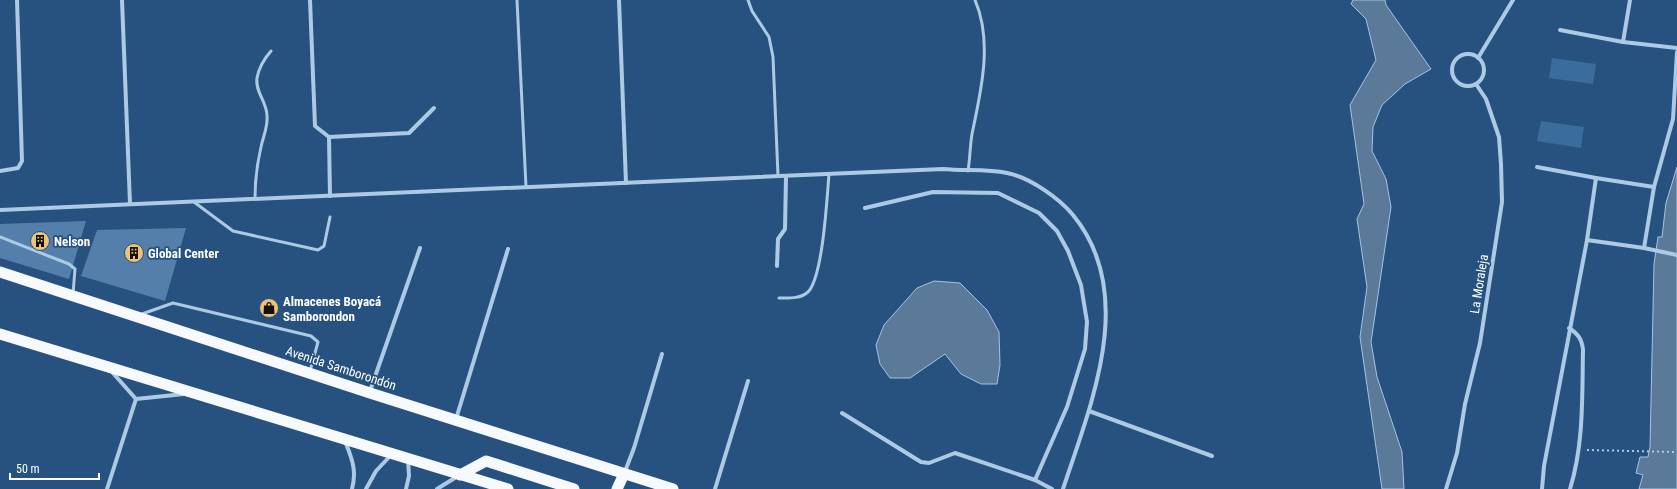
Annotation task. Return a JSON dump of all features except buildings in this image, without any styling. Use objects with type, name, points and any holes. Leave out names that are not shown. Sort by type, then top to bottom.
[{"type":"highway","name":"Avenida Samborondón","points":[[0,272],[310,372],[370,393],[673,489]]},
{"type":"highway","points":[[0,334],[408,458],[493,487],[508,489]]},
{"type":"highway","points":[[460,475],[486,461],[574,489]]},
{"type":"highway","points":[[617,489],[624,474]]},
{"type":"street","points":[[0,171],[18,168],[22,161],[17,0]]},
{"type":"street","points":[[122,0],[130,204]]},
{"type":"street","points":[[310,0],[316,126],[329,137],[409,132],[434,108]]},
{"type":"street","points":[[619,0],[626,183]]},
{"type":"street","points":[[1478,58],[1513,0]]},
{"type":"street","points":[[1623,42],[1630,0]]},
{"type":"street","points":[[1560,30],[1623,42],[1677,48]]},
{"type":"street","points":[[1644,248],[1654,187],[1673,119],[1677,52]]},
{"type":"street","points":[[1467,54],[1478,58],[1482,62],[1484,68],[1481,80],[1470,86],[1464,86],[1459,83],[1452,72],[1456,60],[1467,54]]},
{"type":"street","name":"La Moraleja","points":[[1446,489],[1457,453],[1465,404],[1480,343],[1502,202],[1502,164],[1499,137],[1486,99],[1476,84]]},
{"type":"street","points":[[329,137],[330,196]]},
{"type":"street","points":[[1537,167],[1654,187]]},
{"type":"street","points":[[0,210],[943,169],[1008,173],[1036,185],[1064,204],[1085,230],[1102,270],[1107,312],[1102,355],[1089,411],[1063,489]]},
{"type":"street","points":[[776,266],[778,239],[785,229],[786,176]]},
{"type":"street","points":[[1542,489],[1544,466],[1596,178]]},
{"type":"street","points":[[865,208],[933,192],[998,193],[1039,213],[1057,231],[1068,251],[1082,285],[1087,322],[1085,349],[1067,407],[1034,480]]},
{"type":"street","points":[[1586,240],[1644,248],[1677,255]]},
{"type":"street","points":[[370,393],[420,248]]},
{"type":"street","points":[[456,420],[508,249]]},
{"type":"street","points":[[1569,328],[1576,332],[1583,343],[1580,450],[1570,489]]},
{"type":"street","points":[[624,474],[634,448],[662,354]]},
{"type":"street","points":[[108,367],[136,399]]},
{"type":"street","points":[[715,489],[748,381]]},
{"type":"street","points":[[136,399],[194,393]]},
{"type":"street","points":[[107,489],[136,399]]},
{"type":"street","points":[[1089,411],[1212,456]]},
{"type":"street","points":[[842,413],[921,462],[929,463],[955,454],[1034,480],[1052,489]]},
{"type":"street","points":[[345,439],[354,464],[355,478],[352,489]]},
{"type":"street","points":[[366,489],[376,471],[392,454]]},
{"type":"street","points":[[406,489],[409,476],[408,458]]},
{"type":"street","points":[[437,489],[460,475]]},
{"type":"lane","points":[[517,0],[526,187]]},
{"type":"lane","points":[[748,0],[752,11],[769,37],[773,57],[778,176]]},
{"type":"lane","points":[[968,171],[972,136],[980,101],[984,57],[981,20],[975,0]]},
{"type":"lane","points":[[256,199],[255,173],[266,126],[267,115],[258,91],[257,80],[262,63],[272,51]]},
{"type":"lane","points":[[778,298],[797,298],[803,295],[809,291],[816,277],[826,217],[829,174]]},
{"type":"lane","points":[[194,202],[233,231],[318,250],[324,246],[330,217]]},
{"type":"lane","points":[[0,237],[69,264],[75,269],[72,296]]},
{"type":"lane","points":[[136,316],[173,303],[311,336],[318,342],[310,372]]},
{"type":"path","points":[[1580,450],[1677,452]]},
{"type":"shaded area","points":[[1353,0],[1385,0],[1386,5],[1431,69],[1405,84],[1382,105],[1373,127],[1372,151],[1386,179],[1391,207],[1371,342],[1377,377],[1402,452],[1404,489],[1382,489],[1360,337],[1367,287],[1357,219],[1364,204],[1350,105],[1376,60],[1366,19],[1351,4]]},
{"type":"shaded area","points":[[1552,58],[1596,64],[1593,84],[1549,78]]},
{"type":"shaded area","points":[[1541,121],[1584,127],[1581,148],[1537,141]]},
{"type":"shaded area","points":[[1677,167],[1677,489],[1639,489],[1643,475],[1636,473],[1640,457],[1648,457],[1650,447],[1654,264],[1658,237],[1662,237],[1666,203]]},
{"type":"shaded area","points":[[934,281],[960,283],[987,310],[999,332],[1000,365],[997,384],[981,384],[961,374],[945,354],[910,378],[890,378],[880,364],[876,345],[884,325],[917,288]]},
{"type":"place","name":"Nelson","points":[[40,241]]},
{"type":"place","name":"Global Center","points":[[134,253]]},
{"type":"place","name":"Almacenes Boyacá Samborondon","points":[[269,308]]}]
